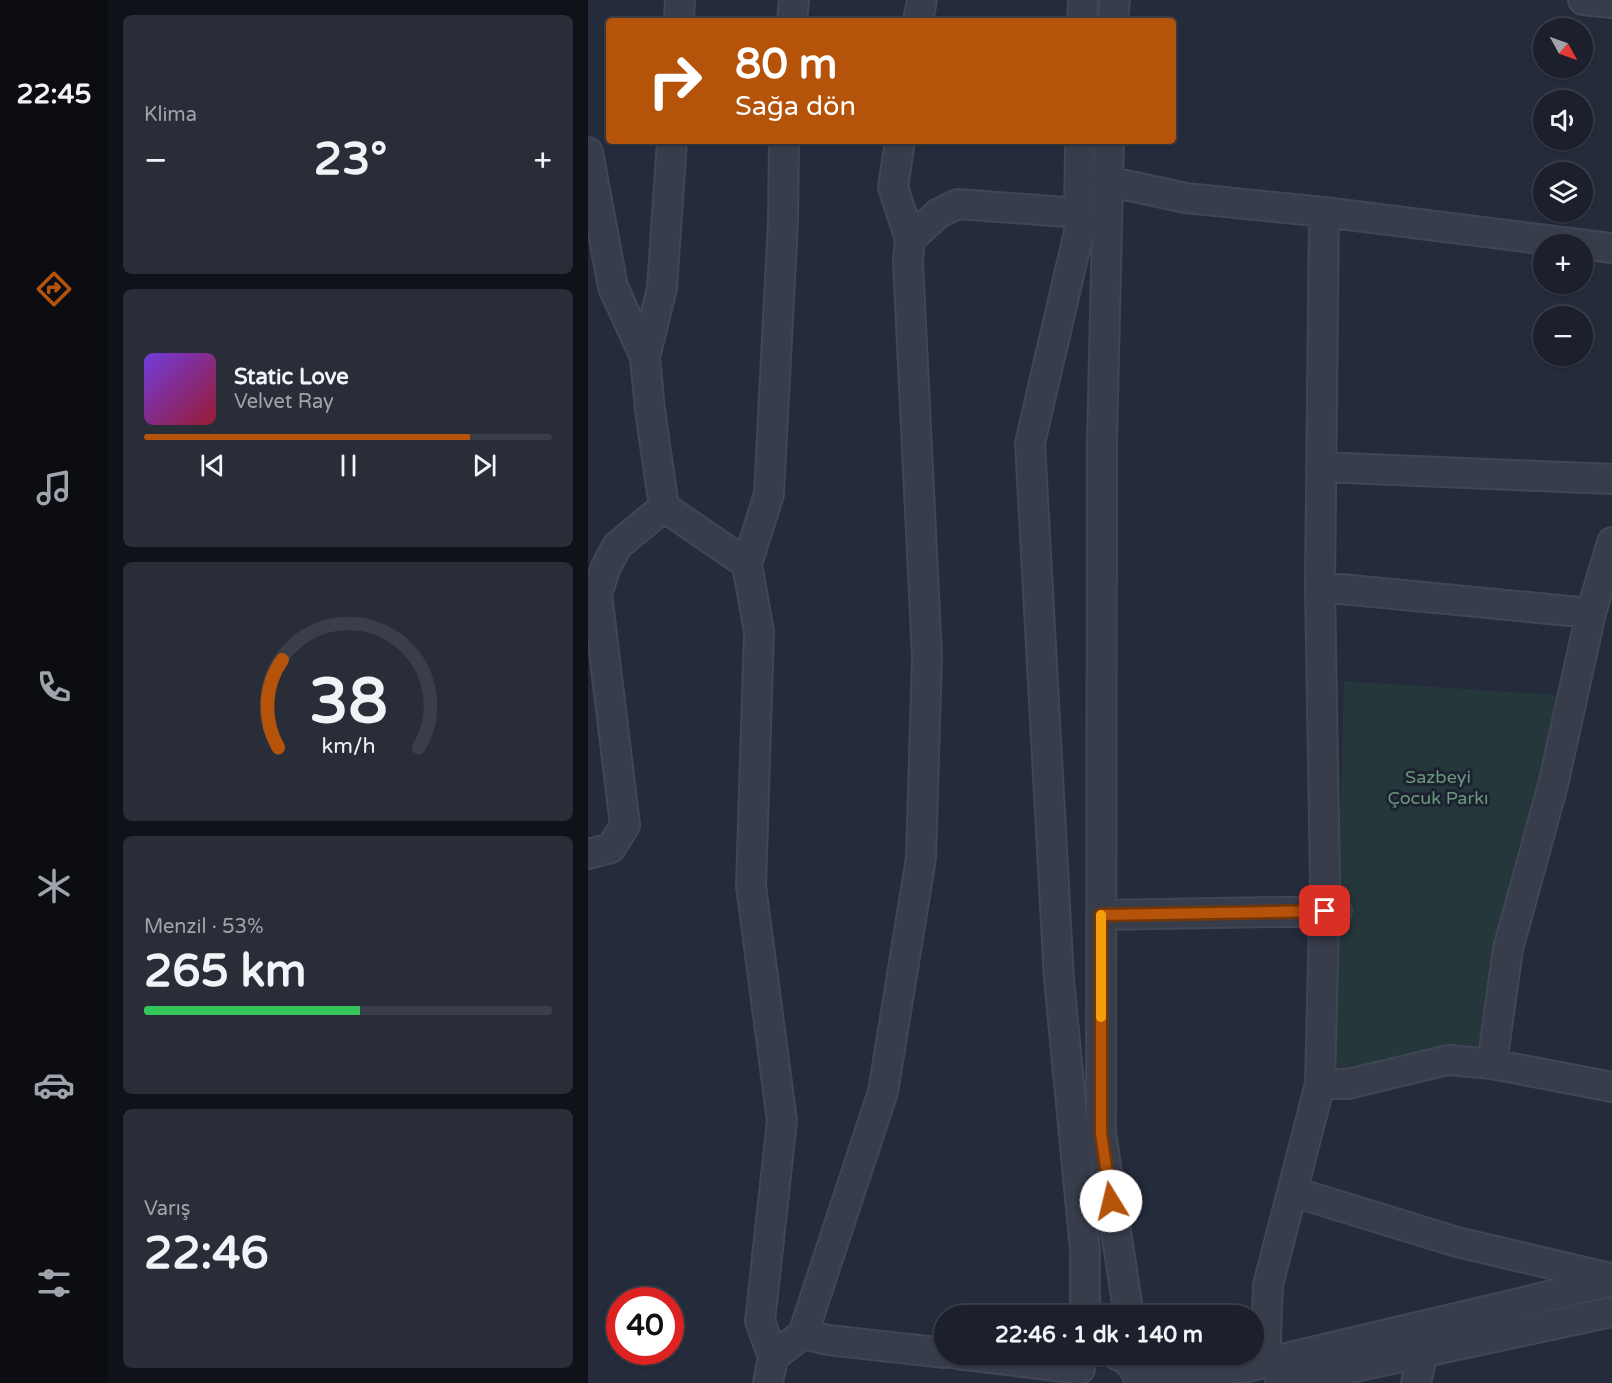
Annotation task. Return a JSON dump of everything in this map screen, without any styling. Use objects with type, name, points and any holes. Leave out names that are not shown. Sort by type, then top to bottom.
[{"type":"street","points":[[679,18],[680,0]]},
{"type":"street","points":[[792,18],[794,0]]},
{"type":"street","points":[[919,18],[922,0]]},
{"type":"street","points":[[1082,18],[1083,0]]},
{"type":"street","points":[[1113,18],[1115,0]]},
{"type":"street","points":[[1583,0],[1612,3]]},
{"type":"street","points":[[645,357],[662,288],[672,144]]},
{"type":"street","points":[[770,1370],[760,1321],[782,1121],[751,886],[759,632],[747,564],[769,494],[783,221],[784,144]]},
{"type":"street","points":[[770,1370],[803,1334],[883,1092],[921,858],[927,656],[908,262],[910,239],[893,187],[900,144]]},
{"type":"street","points":[[1080,144],[1079,232],[1030,443],[1059,979],[1085,1250],[1085,1305]]},
{"type":"street","points":[[1109,144],[1102,442],[1101,1133],[1127,1305]]},
{"type":"street","points":[[588,152],[614,287],[645,357],[664,507],[747,564]]},
{"type":"street","points":[[1107,181],[1186,198],[1324,212],[1612,248]]},
{"type":"street","points":[[910,239],[939,213],[958,204],[1079,213]]},
{"type":"street","points":[[1273,1373],[1268,1285],[1294,1192],[1320,1084],[1331,911],[1320,587],[1324,212]]},
{"type":"street","points":[[1321,467],[1612,479]]},
{"type":"street","points":[[588,854],[611,848],[625,825],[596,666],[597,594],[606,567],[617,546],[664,507]]},
{"type":"street","points":[[1485,1055],[1508,949],[1553,785],[1591,613],[1612,542]]},
{"type":"street","points":[[1320,587],[1591,613]]},
{"type":"street","points":[[1101,915],[1331,911]]},
{"type":"street","points":[[1320,1084],[1348,1084],[1448,1060],[1485,1055],[1612,1087]]},
{"type":"street","points":[[1294,1192],[1457,1242],[1612,1280]]},
{"type":"street","points":[[1273,1373],[1612,1280]]},
{"type":"street","points":[[1138,1373],[1248,1367],[1273,1373],[1423,1352],[1612,1312]]},
{"type":"street","points":[[803,1334],[828,1340],[934,1352]]},
{"type":"street","points":[[1416,1383],[1423,1352]]},
{"type":"green space","name":"Sazbeyi Çocuk Parkı","points":[[1344,681],[1558,695],[1478,1045],[1333,1075]]},
{"type":"slow traffic","points":[[1101,915],[1101,1017]]},
{"type":"route","points":[[1111,1201],[1101,1133],[1101,915],[1325,911]]}]
